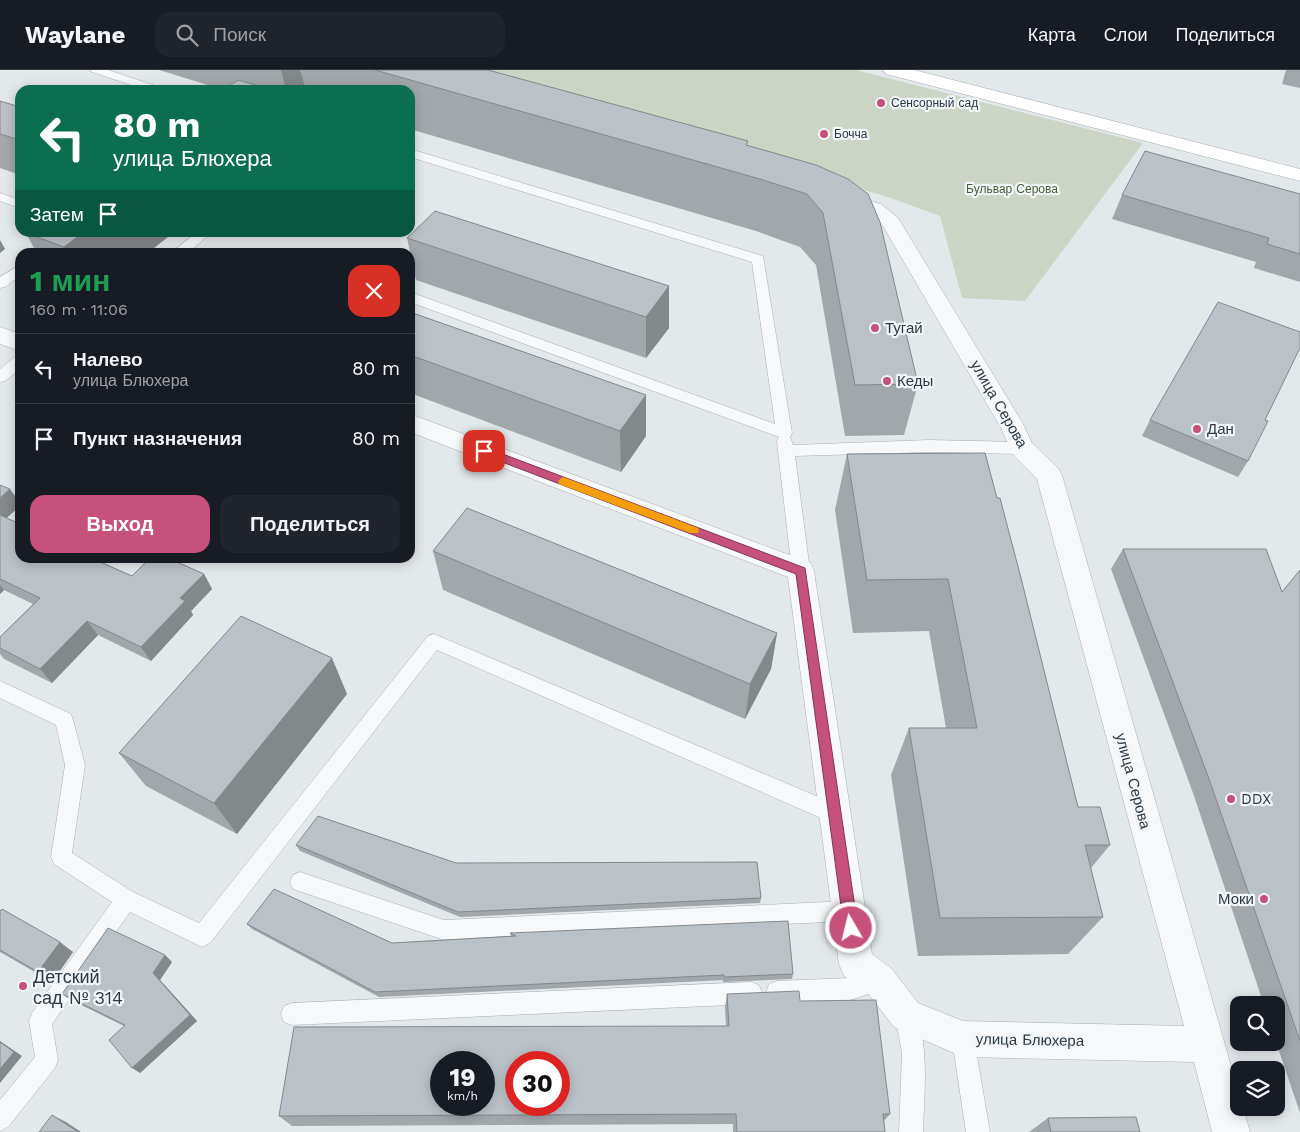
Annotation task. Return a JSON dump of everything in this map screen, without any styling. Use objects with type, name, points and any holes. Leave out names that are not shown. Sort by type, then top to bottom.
[{"type":"street","points":[[892,70],[1300,175]]},
{"type":"street","name":"улица Серова","points":[[822,193],[874,208],[1013,428],[1022,448],[1048,475],[1231,1132]]},
{"type":"street","points":[[0,335],[15,341]]},
{"type":"street","points":[[415,424],[801,572]]},
{"type":"street","name":"улица Блюхера","points":[[801,572],[856,964],[879,980],[906,1015],[963,1039],[1205,1044]]},
{"type":"lane","points":[[96,70],[142,85]]},
{"type":"lane","points":[[415,154],[758,259],[784,433],[801,572]]},
{"type":"lane","points":[[0,197],[15,202]]},
{"type":"lane","points":[[186,248],[200,237]]},
{"type":"lane","points":[[0,284],[15,273]]},
{"type":"lane","points":[[415,299],[784,433]]},
{"type":"lane","points":[[0,377],[15,365]]},
{"type":"lane","points":[[786,451],[929,446],[1022,448]]},
{"type":"lane","points":[[0,689],[64,720],[75,765],[60,857],[126,899],[202,936],[434,641],[835,814]]},
{"type":"lane","points":[[300,882],[444,930],[849,911]]},
{"type":"lane","points":[[0,1119],[46,1060],[40,1021],[126,899]]},
{"type":"lane","points":[[292,1014],[850,989],[879,980]]},
{"type":"lane","points":[[906,1015],[913,1053],[911,1132]]},
{"type":"lane","points":[[963,1039],[978,1132]]},
{"type":"green space","name":"Бульвар Серова","points":[[457,70],[856,70],[1143,143],[1025,301],[962,298],[940,216],[888,197]]},
{"type":"building","points":[[375,70],[488,70],[748,141],[746,145],[816,165],[848,179],[868,194],[880,222],[918,384],[855,385],[823,213],[807,194]]},
{"type":"building","points":[[238,80],[255,85],[231,85]]},
{"type":"building","points":[[0,101],[15,106],[15,138],[0,134]]},
{"type":"building","points":[[1145,151],[1300,194],[1300,254],[1267,244],[1269,238],[1122,195]]},
{"type":"building","points":[[435,211],[669,286],[646,317],[407,238],[415,237],[415,230]]},
{"type":"building","points":[[37,237],[77,237],[64,247]]},
{"type":"building","points":[[1218,302],[1300,332],[1300,348],[1265,420],[1268,421],[1248,461],[1150,420]]},
{"type":"building","points":[[415,314],[646,395],[620,431],[415,357]]},
{"type":"building","points":[[985,453],[997,498],[1000,498],[1078,807],[1100,807],[1110,845],[1085,845],[1103,917],[940,918],[909,728],[977,728],[948,579],[867,580],[847,454]]},
{"type":"building","points":[[0,485],[10,489],[0,498]]},
{"type":"building","points":[[467,508],[777,633],[750,684],[433,551]]},
{"type":"building","points":[[0,515],[15,522],[15,563],[102,563],[132,576],[145,563],[179,563],[204,574],[180,598],[185,601],[141,647],[87,621],[40,669],[0,648],[0,637],[40,598],[0,579]]},
{"type":"building","name":"Моки","points":[[1123,549],[1266,549],[1282,592],[1300,570],[1300,1041],[1285,996],[1208,776]]},
{"type":"building","points":[[241,616],[332,658],[214,803],[119,753]]},
{"type":"building","points":[[318,816],[456,863],[757,862],[761,898],[458,912],[296,845]]},
{"type":"building","points":[[274,889],[392,943],[516,936],[510,933],[788,921],[793,974],[724,977],[724,975],[375,992],[247,924]]},
{"type":"building","points":[[2,909],[60,942],[38,972],[0,950],[0,911]]},
{"type":"building","points":[[108,928],[165,955],[153,973],[190,1015],[132,1068],[109,1040],[125,1025],[62,994]]},
{"type":"building","points":[[799,991],[800,1001],[876,1000],[890,1114],[883,1114],[885,1132],[737,1132],[736,1114],[570,1115],[570,1051],[505,1051],[505,1115],[495,1115],[495,1051],[430,1051],[430,1115],[279,1116],[294,1027],[729,1026],[727,994]]},
{"type":"building","points":[[0,1042],[14,1052],[0,1069]]},
{"type":"building","points":[[52,1115],[78,1132],[39,1132]]},
{"type":"building","points":[[1136,1117],[1140,1132],[1051,1132],[1048,1118]]},
{"type":"slow traffic","points":[[563,481],[694,531]]},
{"type":"place","name":"Сенсорный сад","points":[[881,103]]},
{"type":"place","name":"Бочча","points":[[824,134]]},
{"type":"place","name":"Тугай","points":[[875,328]]},
{"type":"place","name":"Кеды","points":[[887,381]]},
{"type":"place","name":"Дан","points":[[1197,429]]},
{"type":"place","name":"DDX","points":[[1231,799]]},
{"type":"place","name":"Моки","points":[[1264,899]]},
{"type":"place","name":"Детский сад № 314","points":[[23,986]]},
{"type":"route","points":[[484,451],[801,572],[851,928]]}]
